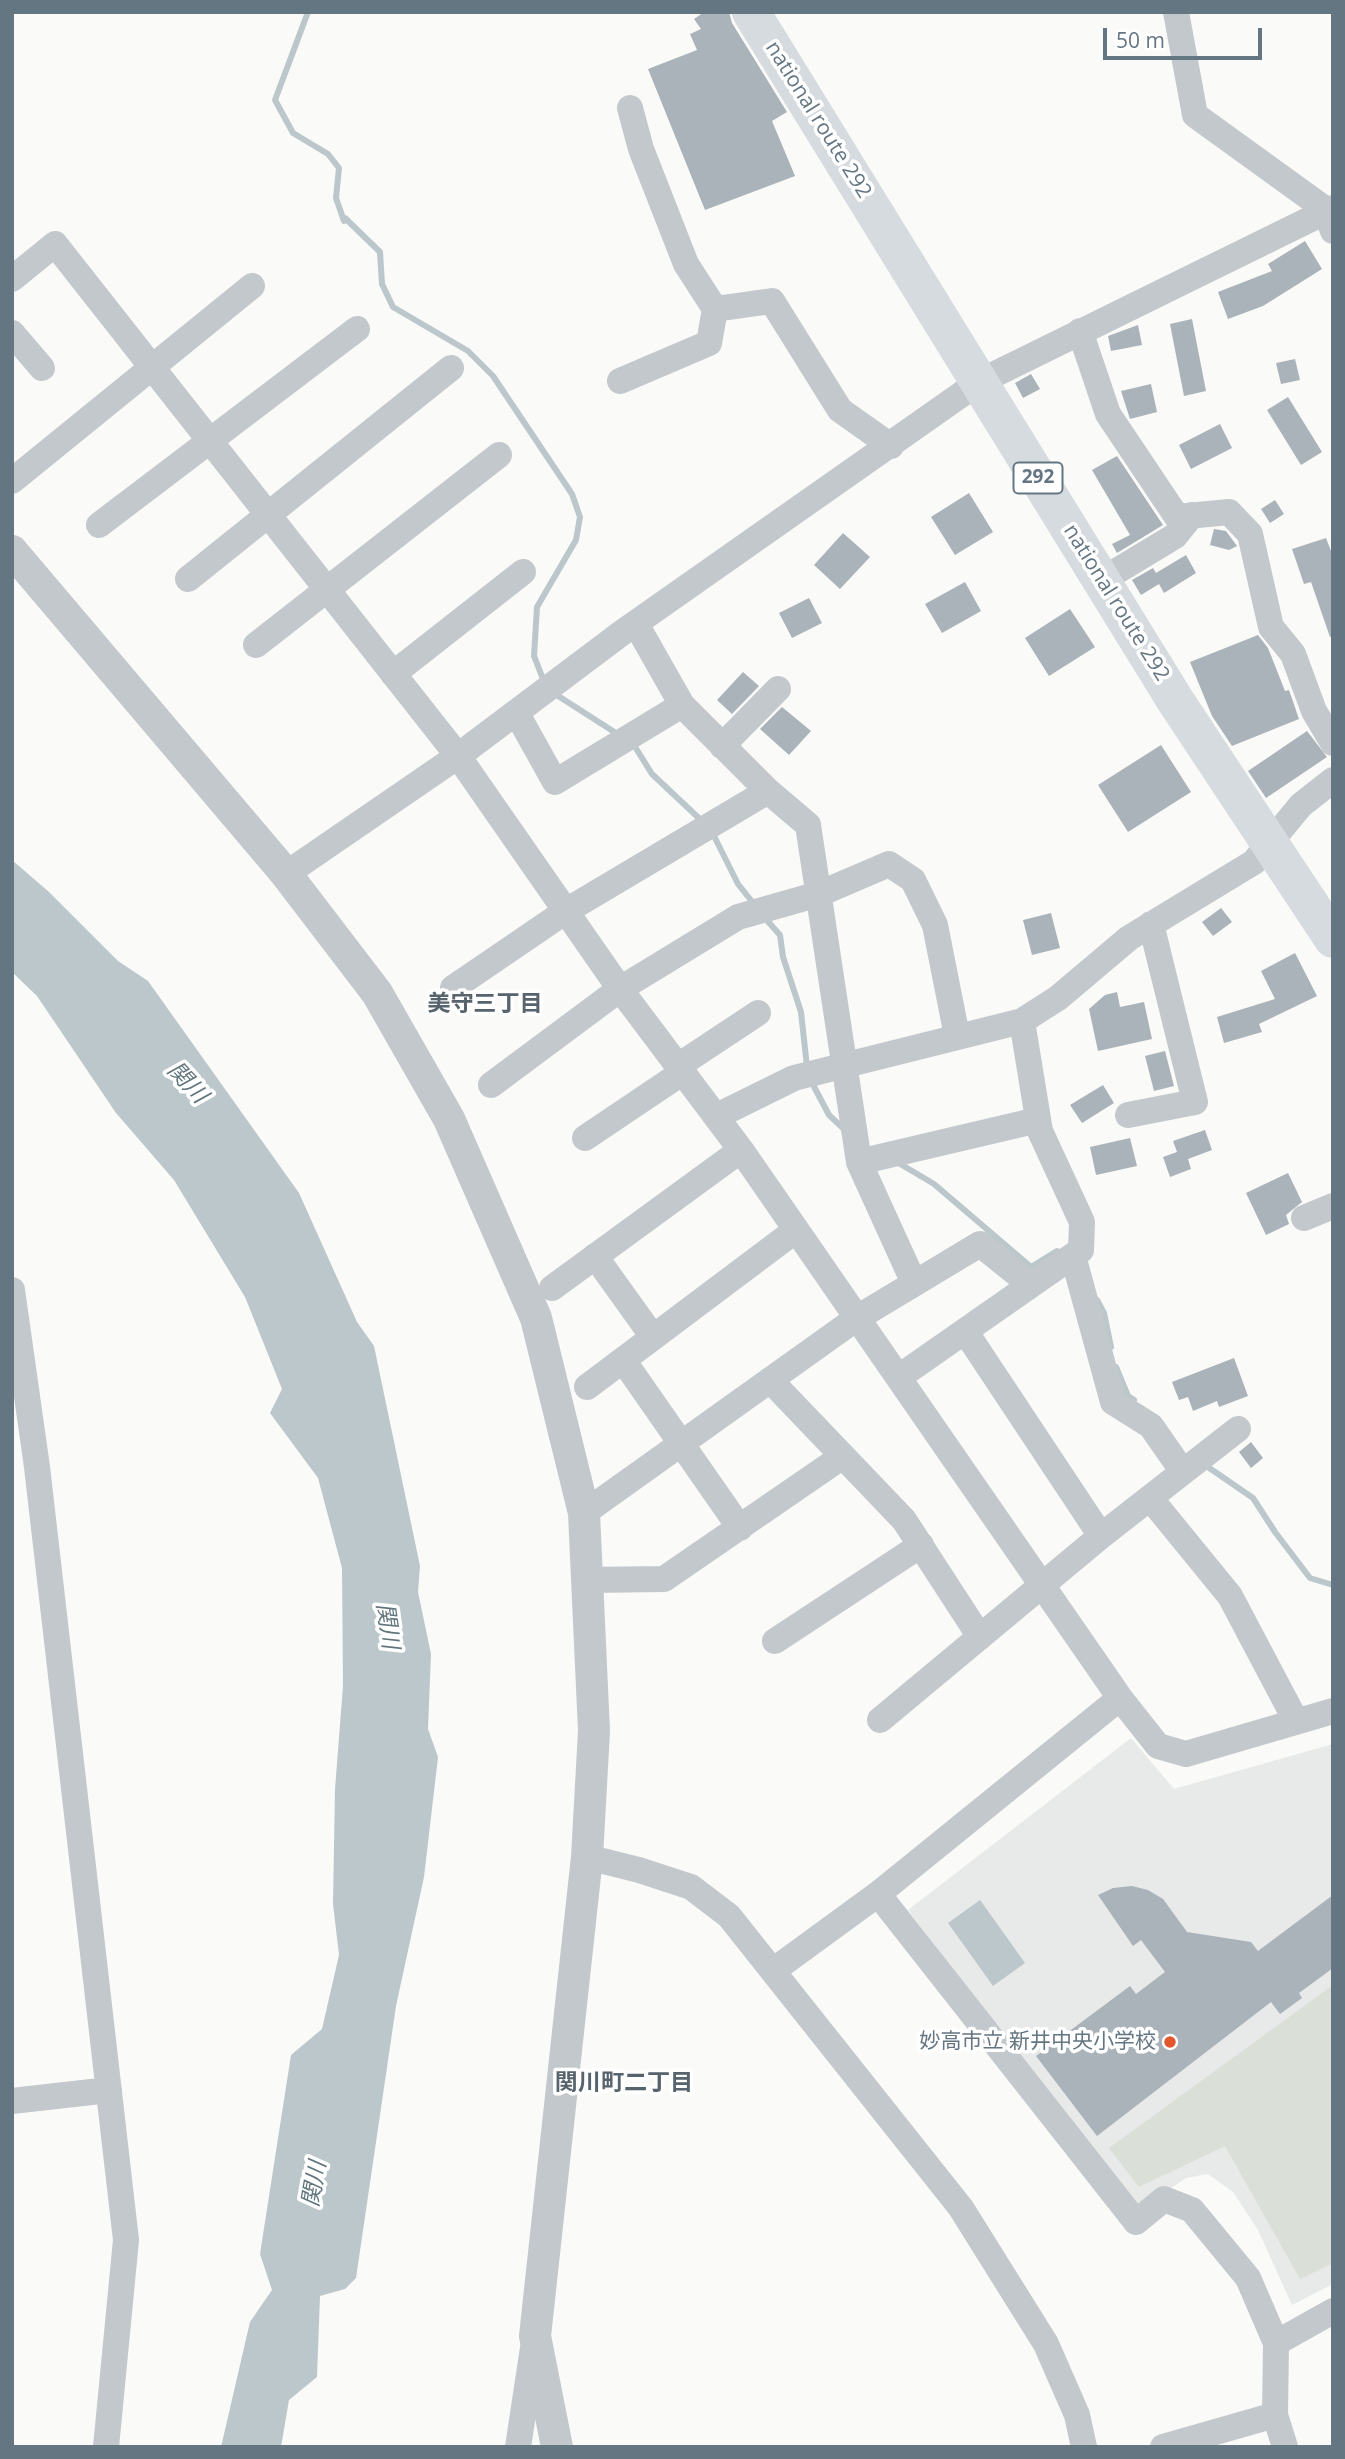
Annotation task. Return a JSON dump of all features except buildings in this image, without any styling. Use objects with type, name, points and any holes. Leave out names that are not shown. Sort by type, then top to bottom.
[{"type":"highway","name":"national route 292","points":[[751,12],[1269,847],[1333,939]]},
{"type":"street","points":[[286,874],[458,756],[636,624],[979,382],[1080,331],[1330,216],[1195,115],[1176,12]]},
{"type":"street","points":[[620,381],[709,343],[715,309],[686,264],[641,149],[630,108]]},
{"type":"street","points":[[12,279],[55,244],[458,756],[620,989],[717,1116],[1120,1698],[1158,1746],[1186,1754],[1333,1711]]},
{"type":"street","points":[[12,481],[252,286]]},
{"type":"street","points":[[715,309],[772,301],[841,411],[891,446]]},
{"type":"street","points":[[99,525],[357,329]]},
{"type":"street","points":[[1080,331],[1108,414],[1177,517],[1229,512],[1250,534],[1271,627],[1293,654],[1314,711],[1333,743]]},
{"type":"street","points":[[12,333],[42,368]]},
{"type":"street","points":[[188,579],[451,368]]},
{"type":"street","points":[[256,645],[499,455]]},
{"type":"street","points":[[1102,580],[1175,536],[1192,515]]},
{"type":"street","points":[[12,551],[286,874],[377,993],[449,1119],[536,1318],[584,1513],[594,1731],[587,1857],[535,2336],[518,2447]]},
{"type":"street","points":[[393,674],[523,572]]},
{"type":"street","points":[[636,624],[682,705],[768,791],[808,825],[859,1161],[914,1283]]},
{"type":"street","points":[[722,746],[778,689]]},
{"type":"street","points":[[516,712],[555,782],[682,705]]},
{"type":"street","points":[[717,1116],[794,1078],[1022,1021],[1058,998],[1129,938],[1254,862],[1301,805],[1333,780]]},
{"type":"street","points":[[453,988],[566,911],[768,791]]},
{"type":"street","points":[[491,1085],[620,989],[738,917],[819,894],[889,864],[913,880],[935,925],[957,1036]]},
{"type":"street","points":[[1128,1115],[1195,1102],[1152,924]]},
{"type":"street","points":[[585,1138],[758,1013]]},
{"type":"street","points":[[899,1377],[1081,1250],[1082,1222],[1040,1131],[1022,1021]]},
{"type":"street","points":[[859,1161],[1038,1119]]},
{"type":"street","points":[[552,1288],[741,1150]]},
{"type":"street","points":[[1304,1218],[1333,1206]]},
{"type":"street","points":[[587,1387],[796,1230]]},
{"type":"street","points":[[584,1513],[857,1318],[981,1244],[1031,1285]]},
{"type":"street","points":[[595,1256],[653,1337]]},
{"type":"street","points":[[1073,1256],[1112,1402],[1151,1426],[1183,1472]]},
{"type":"street","points":[[12,1290],[37,1467],[126,2240],[106,2447]]},
{"type":"street","points":[[965,1331],[1101,1536]]},
{"type":"street","points":[[623,1360],[740,1528]]},
{"type":"street","points":[[770,1380],[904,1520],[980,1637]]},
{"type":"street","points":[[880,1720],[1101,1536],[1237,1429]]},
{"type":"street","points":[[587,1580],[664,1579],[843,1456]]},
{"type":"street","points":[[1150,1498],[1230,1597],[1296,1721]]},
{"type":"street","points":[[775,1641],[920,1545]]},
{"type":"street","points":[[774,1970],[878,1894],[1120,1698]]},
{"type":"street","points":[[587,1857],[691,1887],[729,1916],[961,2208],[1046,2344],[1077,2415],[1084,2447]]},
{"type":"street","points":[[878,1894],[1136,2222],[1164,2199],[1192,2210],[1248,2278],[1276,2343],[1275,2415],[1285,2447]]},
{"type":"street","points":[[12,2101],[109,2090]]},
{"type":"street","points":[[1276,2343],[1333,2311]]},
{"type":"street","points":[[535,2336],[556,2447]]},
{"type":"street","points":[[1163,2447],[1275,2415]]},
{"type":"shaded area","name":"妙高市立 新井中央小学校","points":[[1131,1738],[1174,1789],[1333,1744],[1333,2284],[1292,2305],[1258,2230],[1233,2192],[1208,2174],[1186,2178],[1137,2211],[908,1910]]},
{"type":"shaded area","points":[[1333,1985],[1333,2263],[1300,2279],[1225,2146],[1139,2187],[1109,2148]]},
{"type":"water","name":"関川","points":[[12,860],[49,892],[118,961],[148,981],[299,1193],[357,1322],[374,1346],[420,1566],[418,1592],[431,1654],[428,1729],[438,1757],[424,1877],[396,2006],[356,2278],[345,2289],[320,2296],[317,2377],[289,2400],[281,2447],[221,2447],[250,2322],[272,2290],[260,2254],[291,2055],[322,2029],[339,1955],[333,1904],[335,1789],[343,1686],[342,1568],[318,1478],[270,1413],[282,1389],[245,1297],[174,1180],[116,1113],[37,996],[12,972]]},
{"type":"water","points":[[980,1900],[1025,1963],[993,1986],[948,1923]]},
{"type":"waterway","points":[[308,12],[275,100],[293,133],[328,154],[339,168],[336,198],[344,221],[345,218],[380,252],[382,284],[393,307],[468,351],[493,376],[572,494],[580,517],[576,540],[537,607],[534,656],[545,684]]},
{"type":"waterway","points":[[552,692],[619,735]]},
{"type":"waterway","points":[[632,742],[652,774],[703,822]]},
{"type":"waterway","points":[[712,832],[738,884],[754,904]]},
{"type":"waterway","points":[[763,916],[780,935],[783,957],[801,1012],[807,1067]]},
{"type":"waterway","points":[[811,1081],[829,1115],[846,1131]]},
{"type":"waterway","points":[[897,1162],[934,1184],[1031,1267],[1057,1251],[1061,1254]]},
{"type":"waterway","points":[[1097,1300],[1104,1313],[1111,1347]]},
{"type":"waterway","points":[[1116,1367],[1128,1396],[1134,1400]]},
{"type":"waterway","points":[[1205,1465],[1253,1498],[1310,1578],[1333,1585]]},
{"type":"place","name":"妙高市立 新井中央小学校","points":[[1170,2042]]},
{"type":"district","name":"美守三丁目","points":[[485,1004]]},
{"type":"district","name":"関川町二丁目","points":[[624,2083]]}]
